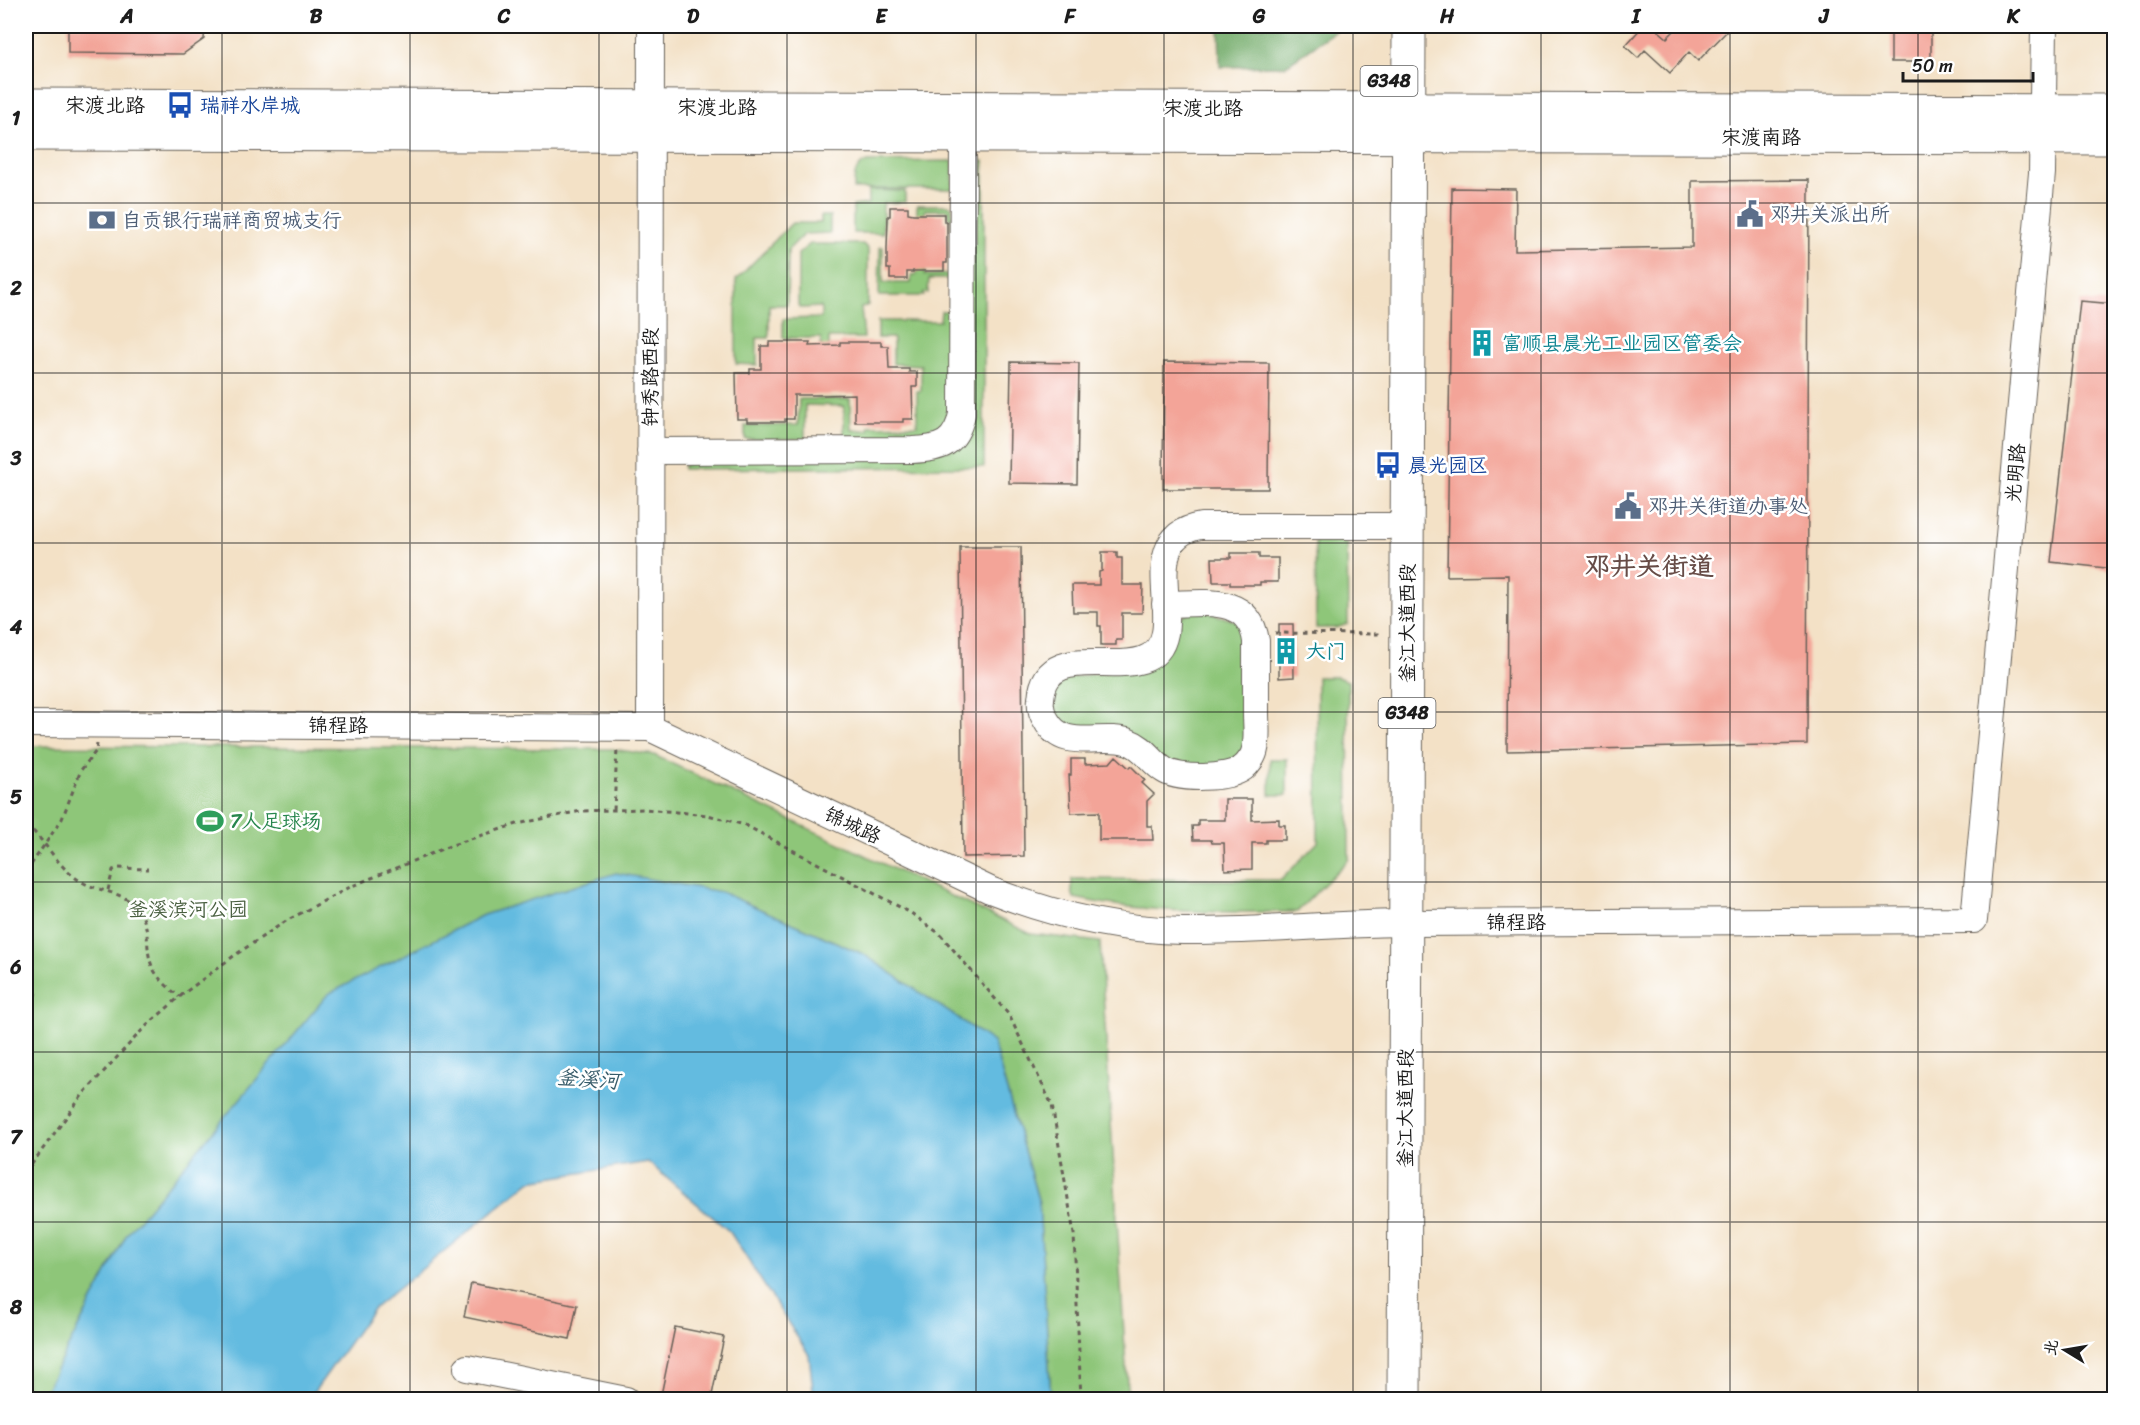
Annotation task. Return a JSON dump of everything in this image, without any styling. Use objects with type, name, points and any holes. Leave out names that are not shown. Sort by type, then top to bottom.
[{"type":"main road","name":"釜江大道西段","points":[[1390,26],[1399,123],[1397,923],[1404,1400]]},
{"type":"main road","name":"釜江大道西段","points":[[1387,1400],[1397,923],[1387,634],[1388,526],[1399,123],[1409,26]]},
{"type":"main road","name":"宋渡北路","points":[[26,105],[651,121],[963,136],[1399,123]]},
{"type":"main road","name":"宋渡南路","points":[[1399,123],[2043,124],[2115,111]]},
{"type":"main road","name":"宋渡北路","points":[[26,134],[651,121],[1399,123]]},
{"type":"main road","name":"宋渡南路","points":[[2043,124],[2115,138]]},
{"type":"street","name":"钟秀路西段","points":[[650,728],[651,26]]},
{"type":"street","name":"光明路","points":[[1974,920],[2042,173],[2044,26]]},
{"type":"street","points":[[650,451],[928,449],[937,448],[952,438],[957,431],[962,414],[963,136]]},
{"type":"street","points":[[1165,604],[1221,603],[1233,606],[1248,618],[1255,633],[1256,749],[1249,762],[1237,771],[1224,776],[1179,776],[1163,770],[1140,747],[1128,741],[1075,740],[1055,732],[1045,719],[1041,705],[1044,686],[1050,675],[1071,664],[1133,663],[1150,656],[1163,640],[1166,626],[1165,604],[1165,563],[1167,549],[1176,536],[1191,527],[1388,526]]},
{"type":"street","name":"锦程路","points":[[26,724],[650,728]]},
{"type":"street","name":"锦城路","points":[[650,728],[990,890],[1060,913]]},
{"type":"street","name":"锦程路","points":[[1060,913],[1096,922],[1183,931],[1397,923],[1974,920]]},
{"type":"street","points":[[467,1368],[626,1400]]},
{"type":"path","points":[[1255,633],[1387,634]]},
{"type":"path","points":[[26,872],[62,819],[81,770],[96,751],[98,724]]},
{"type":"path","points":[[614,810],[618,727]]},
{"type":"path","points":[[26,1172],[84,1093],[144,1028],[235,955],[286,921],[352,886],[452,845],[517,824],[580,811],[645,809],[708,814],[745,825],[911,914],[940,934],[1009,1015],[1052,1106],[1074,1233],[1081,1400]]},
{"type":"path","points":[[26,825],[36,833],[57,862],[71,874],[85,883],[128,899],[138,909],[145,922],[153,968],[160,980],[179,998]]},
{"type":"path","points":[[108,890],[113,870],[118,868],[148,869]]},
{"type":"path","points":[[26,990],[37,994]]},
{"type":"green space","points":[[1219,26],[1341,27],[1285,66],[1220,67]]},
{"type":"green space","points":[[953,161],[953,189],[854,189],[856,172],[859,166],[867,162]]},
{"type":"green space","points":[[973,161],[984,161],[984,467],[683,469],[683,466],[692,461],[951,450]]},
{"type":"green space","points":[[868,190],[905,191],[905,202],[883,203],[883,233],[853,233],[853,206],[868,204]]},
{"type":"green space","points":[[917,205],[949,205],[952,207],[954,279],[929,279],[928,293],[924,293],[924,296],[879,296],[880,247],[883,247],[883,283],[911,283],[912,275],[916,275],[917,269],[925,269],[925,275],[951,274],[951,218],[948,218],[948,210],[925,210],[925,216],[917,216]]},
{"type":"green space","points":[[821,216],[830,216],[830,233],[804,234],[788,250],[787,305],[769,305],[769,338],[757,338],[757,365],[736,364],[736,280],[792,223],[821,223]]},
{"type":"green space","points":[[810,244],[863,244],[868,249],[868,305],[861,308],[864,338],[829,338],[829,370],[821,370],[821,338],[783,338],[783,319],[821,318],[821,307],[801,308],[798,305],[798,254]]},
{"type":"green space","points":[[941,311],[954,311],[954,412],[939,437],[844,439],[844,406],[805,405],[805,439],[745,439],[745,426],[798,425],[799,399],[850,399],[851,430],[869,430],[869,426],[917,425],[917,391],[921,391],[921,365],[893,364],[893,338],[878,338],[878,321],[940,321]]},
{"type":"green space","points":[[1315,531],[1347,535],[1348,624],[1336,628],[1316,628]]},
{"type":"green space","points":[[1197,609],[1246,624],[1245,758],[1183,771],[1052,721],[1053,680],[1129,669],[1181,617]]},
{"type":"green space","points":[[1317,677],[1337,677],[1348,681],[1349,859],[1297,912],[1157,909],[1074,898],[1072,879],[1281,880],[1318,842]]},
{"type":"green space","name":"釜溪滨河公园","points":[[26,746],[612,749],[654,755],[1031,934],[1100,942],[1128,1399],[1051,1399],[1039,1203],[993,1042],[863,954],[721,892],[127,1234],[41,1399],[26,1400]]},
{"type":"green space","points":[[1270,759],[1287,759],[1287,795],[1270,795]]},
{"type":"water","name":"釜溪河","points":[[616,873],[721,892],[863,954],[993,1042],[1039,1203],[1051,1399],[814,1399],[809,1355],[730,1232],[648,1162],[530,1181],[373,1309],[309,1399],[41,1399],[127,1234],[328,994],[483,915]]},
{"type":"building","points":[[68,26],[205,26],[204,39],[183,54],[68,53]]},
{"type":"building","points":[[1643,26],[1653,26],[1667,38],[1679,26],[1732,26],[1698,61],[1689,52],[1670,73],[1645,50],[1638,58],[1625,46]]},
{"type":"building","points":[[1891,26],[1931,26],[1931,62],[1891,62]]},
{"type":"building","name":"邓井关街道办事处","points":[[1809,180],[1807,744],[1507,751],[1508,575],[1447,576],[1452,188],[1516,189],[1515,250],[1692,247],[1692,181]]},
{"type":"building","points":[[890,207],[908,207],[908,213],[913,214],[944,214],[944,222],[947,222],[947,263],[944,263],[944,271],[913,271],[907,272],[907,279],[890,279],[890,269],[887,269],[887,249]]},
{"type":"building","points":[[2080,301],[2115,304],[2115,569],[2051,562]]},
{"type":"building","points":[[769,342],[810,342],[809,346],[840,345],[840,342],[881,342],[881,346],[888,346],[889,369],[909,369],[909,372],[917,372],[917,387],[912,387],[913,419],[903,419],[903,422],[855,422],[855,394],[794,395],[794,419],[785,419],[785,422],[747,422],[747,419],[737,419],[736,373],[750,373],[750,369],[761,369],[761,346],[769,346]]},
{"type":"building","points":[[1011,362],[1079,363],[1077,484],[1009,483]]},
{"type":"building","points":[[1164,362],[1269,363],[1268,489],[1163,489]]},
{"type":"building","points":[[960,547],[1021,547],[1024,856],[963,857]]},
{"type":"building","points":[[1102,552],[1117,552],[1117,558],[1122,558],[1122,585],[1143,585],[1142,613],[1122,613],[1122,640],[1116,640],[1116,645],[1101,645],[1098,612],[1073,612],[1072,585],[1099,585]]},
{"type":"building","points":[[1231,553],[1259,553],[1259,558],[1278,558],[1278,582],[1260,582],[1260,585],[1230,585],[1230,582],[1213,582],[1212,558],[1231,558]]},
{"type":"building","name":"大门","points":[[1279,624],[1293,624],[1294,677],[1279,678]]},
{"type":"building","points":[[1116,756],[1129,768],[1131,766],[1145,780],[1142,783],[1154,794],[1147,801],[1147,826],[1152,826],[1153,840],[1099,840],[1099,812],[1071,813],[1069,775],[1071,775],[1071,759],[1085,759],[1085,764],[1110,763]]},
{"type":"building","points":[[1225,799],[1252,799],[1252,820],[1279,819],[1279,825],[1285,825],[1285,840],[1252,843],[1252,869],[1225,870],[1224,843],[1193,840],[1192,826],[1198,826],[1198,820],[1225,820]]},
{"type":"building","points":[[471,1283],[577,1305],[570,1339],[464,1317]]},
{"type":"building","points":[[675,1327],[724,1337],[711,1400],[660,1400]]},
{"type":"place","name":"瑞祥水岸城","points":[[180,105]]},
{"type":"place","name":"邓井关派出所","points":[[1750,214]]},
{"type":"place","name":"自贡银行瑞祥商贸城支行","points":[[102,220]]},
{"type":"place","name":"富顺县晨光工业园区管委会","points":[[1482,343]]},
{"type":"place","name":"晨光园区","points":[[1388,465]]},
{"type":"place","name":"邓井关街道办事处","points":[[1628,506]]},
{"type":"place","name":"大门","points":[[1286,651]]},
{"type":"place","name":"7人足球场","points":[[210,821]]},
{"type":"district","name":"邓井关街道","points":[[1649,566]]}]
